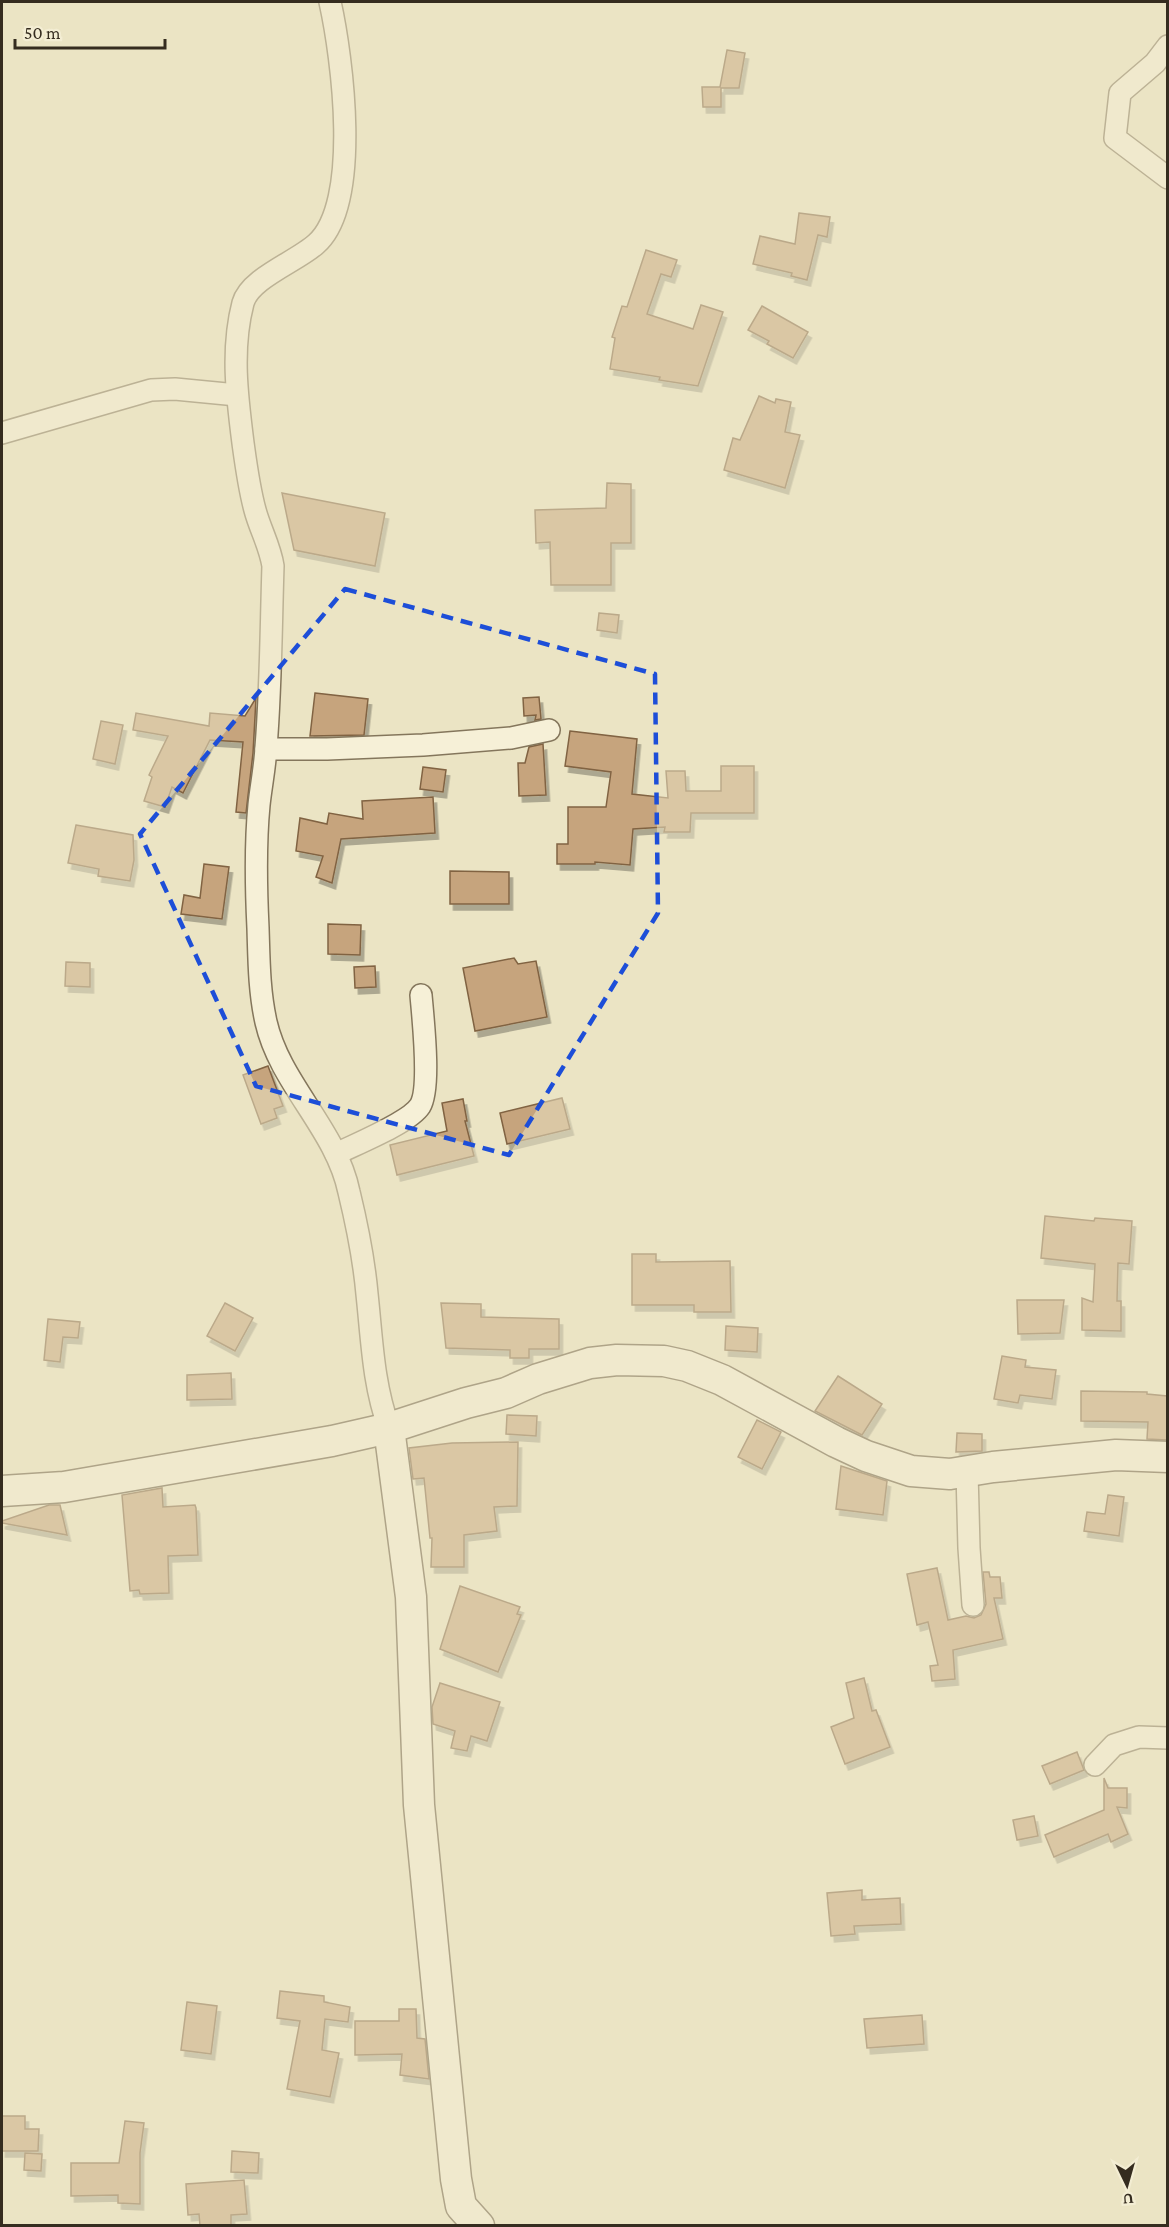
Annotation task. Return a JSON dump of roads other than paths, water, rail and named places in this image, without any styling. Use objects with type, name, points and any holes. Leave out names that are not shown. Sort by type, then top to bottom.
[{"type":"main road","points":[[2,1491],[64,1487],[332,1441],[389,1428],[466,1402],[506,1393],[538,1379],[590,1363],[617,1360],[664,1361],[687,1366],[722,1380],[866,1456],[911,1472],[950,1474],[993,1467],[1116,1455],[1167,1457]]},
{"type":"main road","points":[[389,1428],[411,1597],[419,1805],[456,2179],[461,2206],[479,2226]]},
{"type":"street","points":[[330,2],[342,65],[344,177],[335,212],[328,229],[319,242],[260,280],[246,294],[236,344],[237,395],[254,509],[273,566],[266,749],[256,845],[256,888],[261,1001],[269,1036],[336,1154],[349,1190],[367,1294],[376,1385],[389,1428]]},
{"type":"street","points":[[1167,46],[1155,63],[1120,93],[1114,138],[1167,178]]},
{"type":"street","points":[[2,433],[151,390],[175,389],[237,395]]},
{"type":"street","points":[[266,749],[423,745],[511,738],[549,730]]},
{"type":"street","points":[[336,1154],[409,1118],[420,1106],[426,1089],[422,995]]},
{"type":"street","points":[[967,1472],[973,1605]]},
{"type":"street","points":[[1095,1765],[1114,1745],[1139,1737],[1167,1738]]}]
